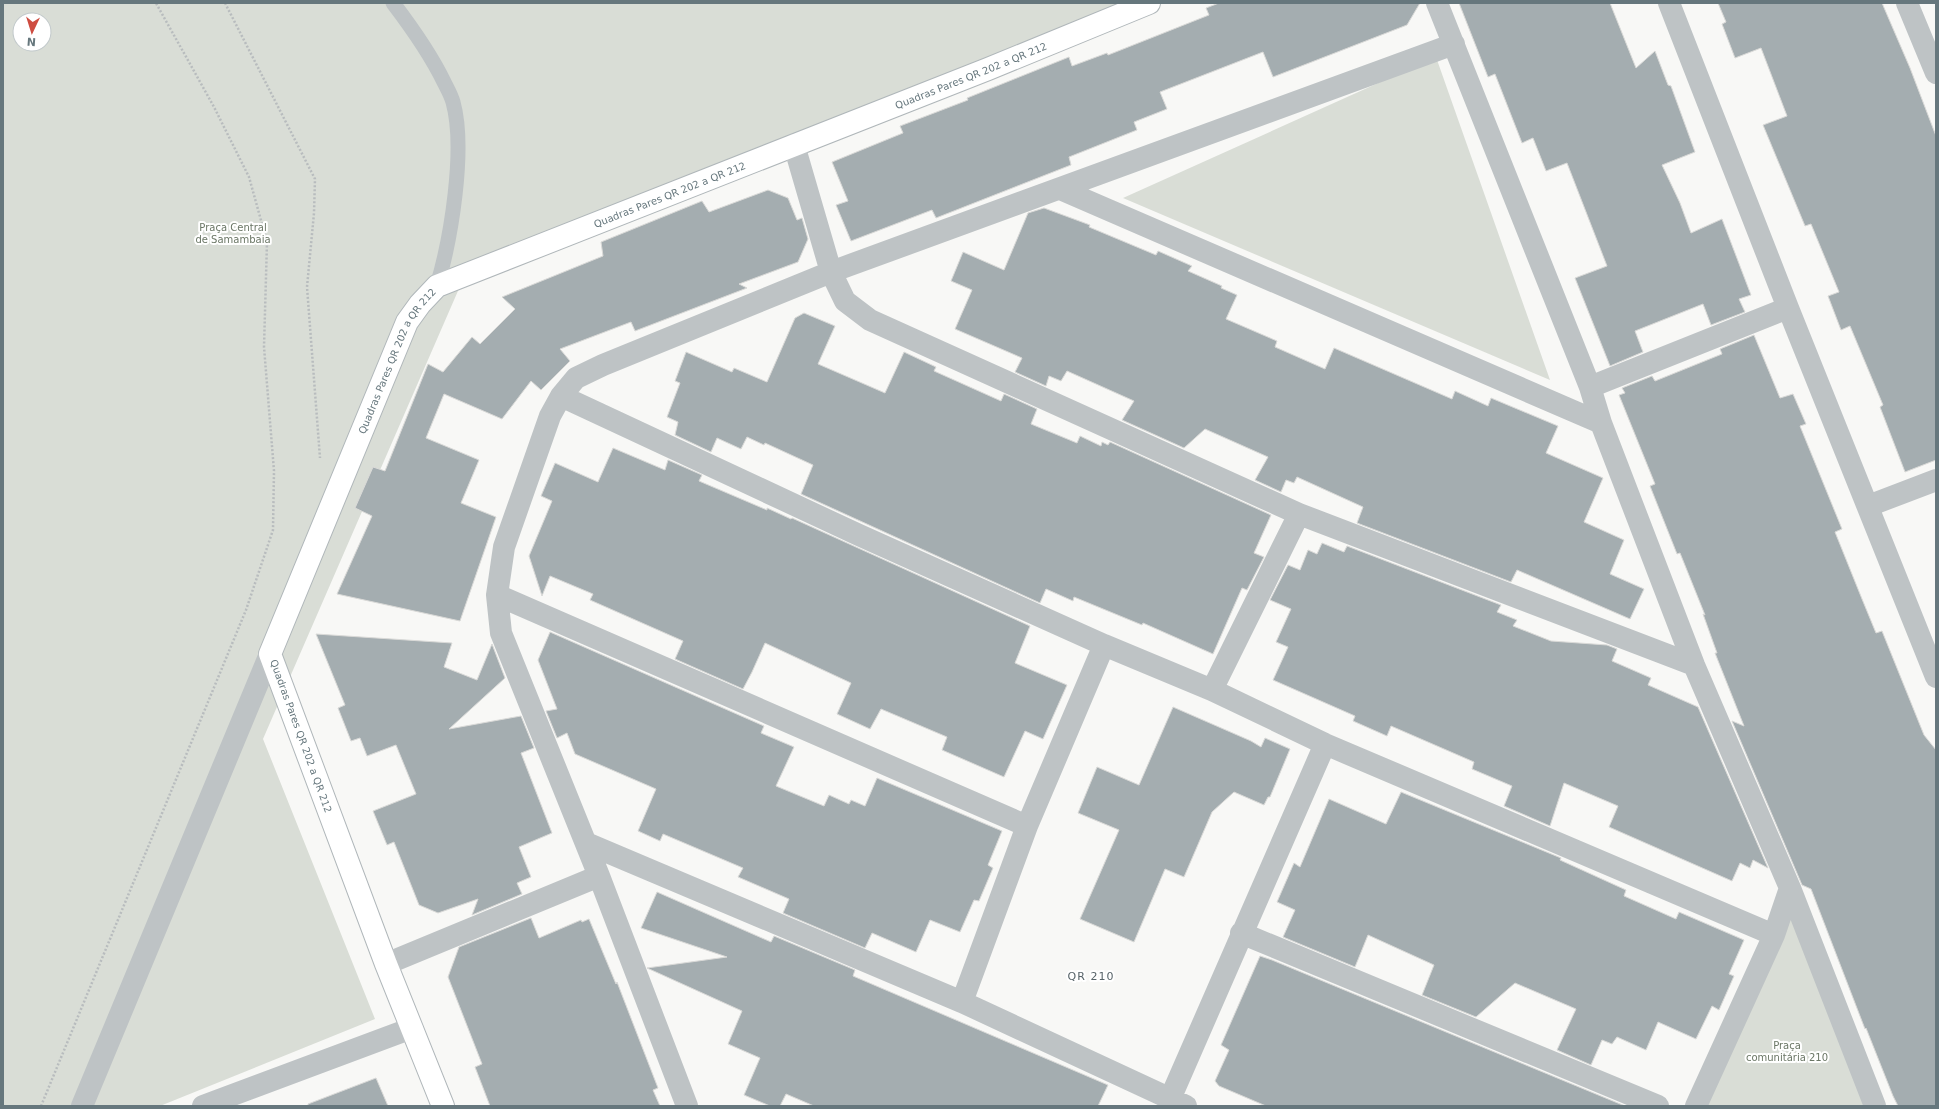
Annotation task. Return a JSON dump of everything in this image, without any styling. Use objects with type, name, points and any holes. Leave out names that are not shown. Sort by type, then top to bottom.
[{"type":"street","name":"Quadras Pares QR 202 a QR 212","points":[[443,1106],[386,964],[270,654],[407,322],[436,286],[988,69],[1148,3]]},
{"type":"street","points":[[1437,3],[1590,387],[1601,423],[1694,665],[1790,888],[1875,1106]]},
{"type":"street","points":[[1669,3],[1788,308],[1936,677]]},
{"type":"street","points":[[1907,3],[1936,73]]},
{"type":"street","points":[[688,1105],[586,843],[501,633],[497,595],[504,547],[550,416],[562,396],[576,378],[603,365],[830,272],[1454,44]]},
{"type":"street","points":[[794,145],[830,272],[845,301],[870,320],[1299,514],[1694,665]]},
{"type":"street","points":[[1060,189],[1601,423]]},
{"type":"street","points":[[1590,387],[1788,308]]},
{"type":"street","points":[[562,396],[859,535],[1104,645],[1212,690],[1325,744],[1774,935]]},
{"type":"street","points":[[1868,506],[1936,480]]},
{"type":"street","points":[[1212,690],[1299,514]]},
{"type":"street","points":[[497,595],[1027,826]]},
{"type":"street","points":[[962,1002],[1027,826],[1104,645]]},
{"type":"street","points":[[82,1106],[270,654]]},
{"type":"street","points":[[586,843],[962,1002],[1178,1102],[1241,933],[1325,744]]},
{"type":"street","points":[[386,964],[599,876]]},
{"type":"street","points":[[1696,1106],[1774,935],[1790,888]]},
{"type":"street","points":[[1241,933],[1658,1106]]},
{"type":"street","points":[[209,1105],[412,1028]]},
{"type":"lane","points":[[393,3],[432,56],[453,101],[458,140],[454,205],[441,272],[436,286]]},
{"type":"path","points":[[41,1106],[246,610],[273,530],[274,471],[264,348],[267,242],[249,177],[214,107],[156,3]]},
{"type":"path","points":[[225,3],[315,179],[314,213],[307,287],[320,461]]},
{"type":"green space","name":"Praça Central de Samambaia","points":[[3,3],[1126,3],[461,284],[263,739],[375,1019],[160,1106],[3,1106]]},
{"type":"green space","points":[[1436,57],[1550,380],[1123,198]]},
{"type":"green space","name":"Praça comunitária 210","points":[[1790,902],[1867,1106],[1700,1106]]},
{"type":"building","points":[[1219,3],[1420,3],[1407,25],[1273,77],[1263,52],[1160,92],[1167,109],[1134,122],[1137,130],[1069,157],[1071,165],[936,218],[932,210],[851,241],[836,205],[848,201],[832,162],[903,133],[900,126],[968,100],[967,98],[1069,57],[1072,66],[1107,53],[1108,55],[1209,15],[1206,8]]},
{"type":"building","points":[[1459,3],[1610,3],[1636,68],[1655,51],[1668,85],[1671,86],[1695,152],[1662,165],[1680,203],[1691,233],[1722,219],[1751,295],[1739,299],[1745,312],[1711,325],[1703,304],[1635,331],[1643,352],[1610,366],[1575,278],[1607,266],[1567,163],[1546,171],[1533,138],[1522,143],[1495,74],[1488,77]]},
{"type":"building","points":[[1718,3],[1882,3],[1910,68],[1936,136],[1936,460],[1905,472],[1880,407],[1883,405],[1850,326],[1841,330],[1828,296],[1839,292],[1811,224],[1805,226],[1763,125],[1787,116],[1761,48],[1735,58],[1722,24],[1726,22]]},
{"type":"building","points":[[768,190],[788,198],[797,220],[802,218],[808,239],[798,262],[739,284],[747,288],[635,331],[631,322],[560,349],[570,361],[541,390],[531,381],[502,419],[444,394],[426,438],[479,460],[461,503],[496,517],[460,621],[337,594],[372,516],[355,508],[373,467],[385,471],[428,364],[443,372],[472,337],[480,344],[515,309],[502,297],[603,256],[601,242],[702,201],[709,212]]},
{"type":"building","points":[[1044,208],[1090,225],[1089,227],[1156,255],[1158,251],[1192,266],[1188,271],[1222,286],[1221,288],[1237,295],[1226,319],[1277,341],[1275,347],[1325,369],[1334,348],[1452,399],[1455,391],[1488,406],[1491,398],[1558,426],[1546,453],[1603,478],[1584,522],[1624,540],[1610,574],[1644,589],[1630,619],[1517,570],[1511,582],[1357,523],[1363,507],[1297,477],[1294,483],[1286,480],[1281,492],[1255,480],[1268,457],[1205,429],[1184,448],[1122,420],[1134,401],[1067,371],[1061,381],[1049,376],[1046,386],[1015,372],[1022,358],[955,329],[972,290],[951,281],[963,252],[1004,270],[1028,213]]},
{"type":"building","points":[[804,313],[835,326],[818,364],[885,393],[904,352],[936,367],[934,371],[1001,401],[1004,394],[1037,409],[1031,424],[1077,443],[1080,436],[1101,446],[1102,442],[1108,445],[1110,442],[1271,515],[1254,553],[1264,557],[1247,590],[1242,588],[1213,654],[1143,623],[1142,625],[1074,597],[1073,601],[1046,589],[1040,603],[801,494],[813,465],[765,443],[764,445],[747,437],[741,449],[717,438],[711,452],[675,435],[678,422],[667,417],[680,383],[675,381],[686,352],[732,372],[734,368],[767,382],[795,318]]},
{"type":"building","points":[[1754,335],[1780,398],[1793,394],[1806,424],[1800,426],[1842,529],[1835,532],[1876,633],[1882,631],[1924,735],[1936,750],[1936,1106],[1898,1106],[1893,1096],[1866,1028],[1865,1029],[1811,889],[1802,885],[1732,721],[1744,726],[1715,653],[1717,653],[1703,614],[1705,615],[1680,553],[1677,554],[1650,486],[1655,484],[1619,395],[1625,393],[1622,388],[1652,376],[1655,381],[1722,354],[1720,349]]},
{"type":"building","points":[[613,448],[665,470],[668,460],[702,475],[699,481],[767,510],[767,508],[791,519],[792,518],[1030,626],[1015,663],[1067,685],[1043,739],[1025,731],[1004,777],[942,750],[947,737],[881,709],[870,729],[837,714],[851,683],[765,643],[743,689],[675,659],[683,641],[590,600],[593,594],[550,576],[542,596],[529,556],[552,501],[541,496],[555,463],[598,482]]},
{"type":"building","points":[[1322,543],[1344,552],[1347,546],[1501,605],[1497,612],[1517,620],[1513,626],[1551,641],[1607,645],[1617,649],[1612,661],[1651,678],[1648,685],[1698,707],[1768,868],[1753,860],[1750,868],[1740,863],[1732,881],[1609,827],[1618,806],[1564,783],[1550,826],[1504,806],[1512,786],[1472,769],[1474,762],[1391,726],[1387,736],[1353,721],[1355,716],[1273,680],[1288,647],[1276,642],[1291,609],[1270,600],[1288,565],[1300,570],[1308,550],[1317,554]]},
{"type":"building","points":[[550,632],[764,726],[761,733],[794,747],[776,786],[824,806],[829,795],[849,804],[851,800],[865,806],[877,778],[1002,831],[988,865],[993,868],[979,901],[974,900],[960,932],[930,920],[916,952],[872,933],[865,948],[783,913],[789,899],[738,877],[743,868],[663,834],[660,841],[638,831],[656,789],[575,754],[567,733],[557,738],[546,711],[557,709],[538,660]]},
{"type":"building","points":[[316,634],[452,643],[444,667],[477,680],[492,644],[505,678],[449,729],[521,716],[534,748],[521,753],[552,833],[519,847],[531,877],[517,883],[522,894],[472,915],[478,899],[438,913],[419,905],[394,842],[387,845],[373,811],[416,794],[396,745],[367,756],[360,738],[351,741],[338,708],[345,705]]},
{"type":"building","points":[[1173,707],[1251,741],[1261,747],[1265,738],[1290,749],[1270,797],[1268,797],[1264,805],[1234,792],[1212,812],[1184,877],[1165,869],[1134,942],[1080,919],[1119,830],[1078,813],[1097,767],[1139,785]]},
{"type":"building","points":[[1401,792],[1561,858],[1560,860],[1626,890],[1624,896],[1676,919],[1679,912],[1744,940],[1729,974],[1734,976],[1719,1010],[1712,1006],[1696,1039],[1658,1022],[1646,1050],[1617,1037],[1612,1044],[1602,1040],[1591,1065],[1557,1050],[1576,1009],[1515,983],[1476,1017],[1422,995],[1434,965],[1368,935],[1355,967],[1283,937],[1295,910],[1277,902],[1294,863],[1300,867],[1329,799],[1386,824]]},
{"type":"building","points":[[657,892],[771,942],[774,936],[855,970],[853,976],[1108,1085],[1098,1106],[814,1106],[786,1094],[780,1106],[770,1106],[744,1095],[760,1058],[728,1044],[742,1011],[647,968],[727,957],[641,928]]},
{"type":"building","points":[[531,918],[539,938],[581,920],[582,922],[589,919],[616,984],[617,982],[658,1088],[653,1090],[660,1106],[490,1106],[475,1067],[482,1064],[448,977],[459,947]]},
{"type":"building","points":[[1260,956],[1625,1106],[1266,1106],[1219,1086],[1215,1081],[1229,1050],[1221,1045]]},
{"type":"building","points":[[376,1078],[388,1106],[308,1106],[308,1104]]},
{"type":"district","name":"QR 210","points":[[1091,976]]}]
